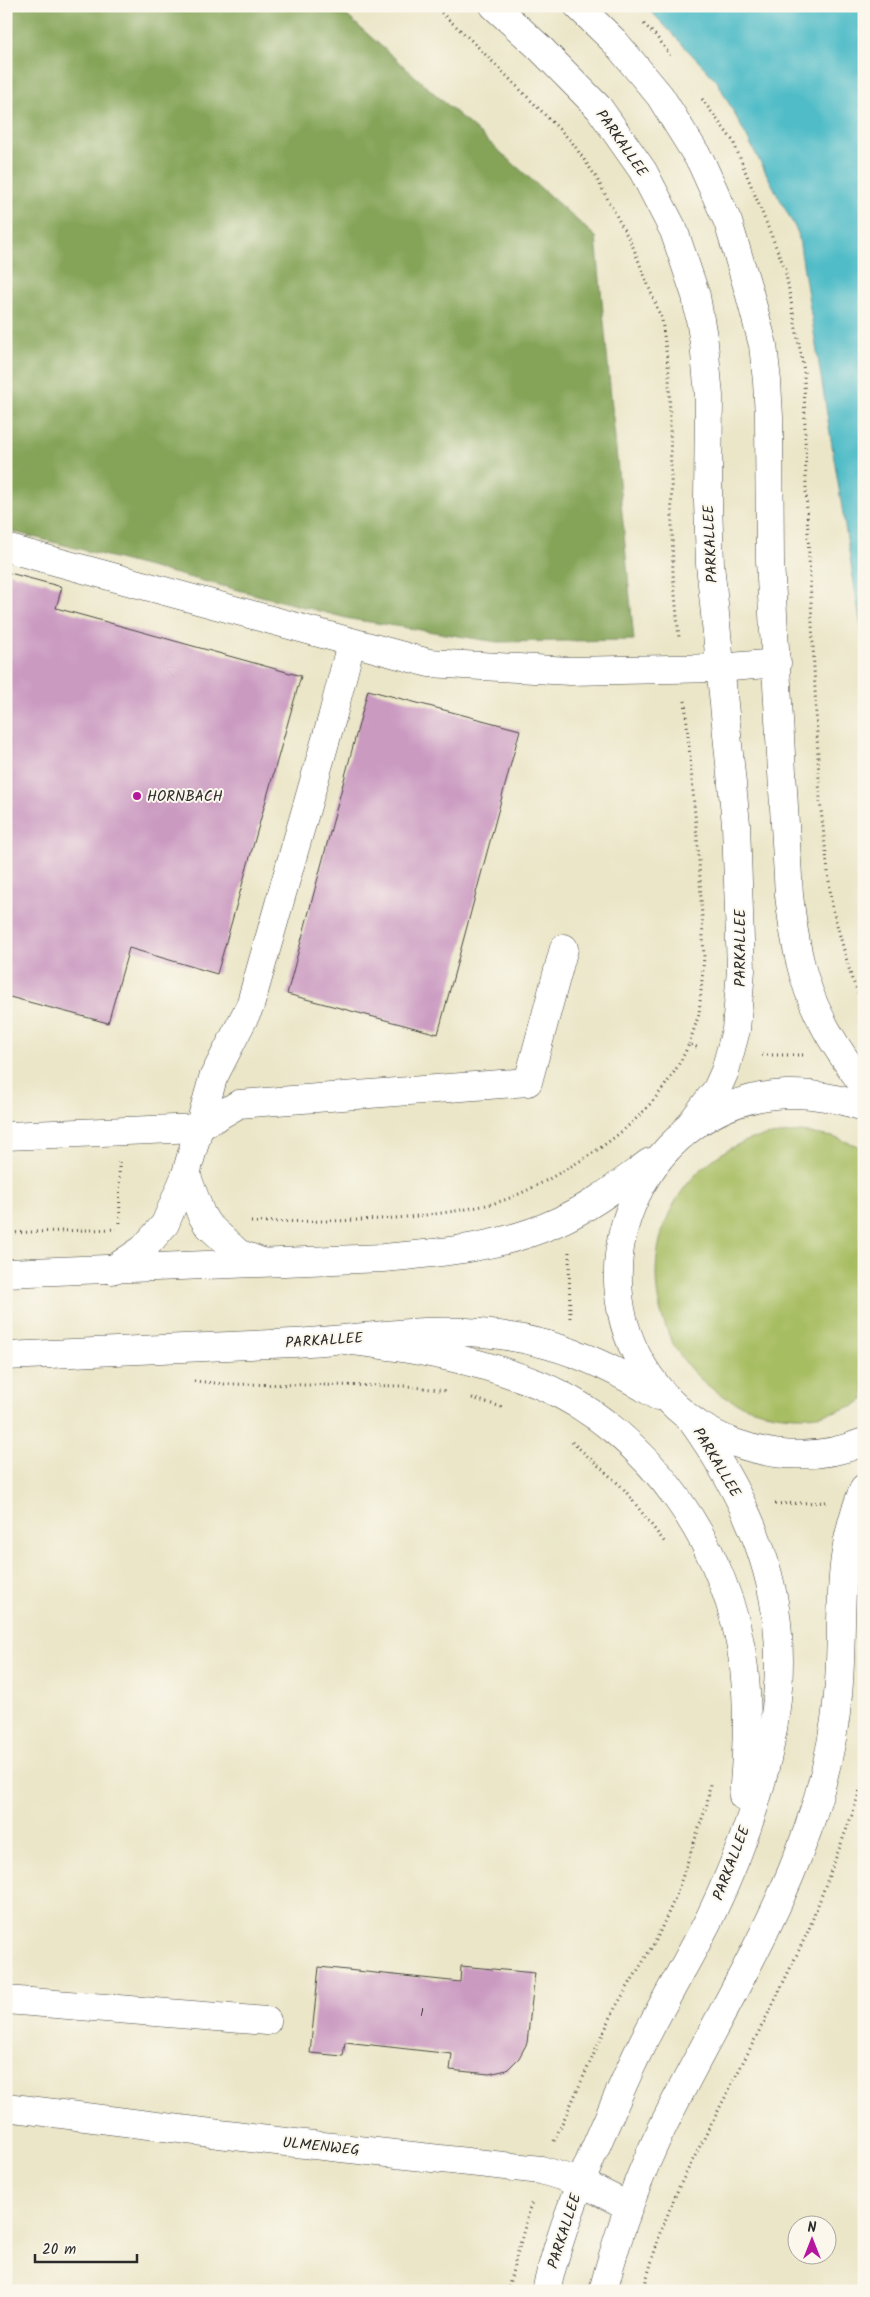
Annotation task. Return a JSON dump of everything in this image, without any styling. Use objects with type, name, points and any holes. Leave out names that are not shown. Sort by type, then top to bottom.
[{"type":"street","name":"PARKALLEE","points":[[494,6],[540,48],[599,108],[643,171],[674,231],[696,296],[704,342],[709,396],[708,501],[710,564],[736,824],[741,932],[740,1006],[731,1054],[717,1089],[676,1141],[649,1171],[632,1201],[622,1232],[616,1266],[618,1299],[626,1332],[640,1363],[659,1390],[688,1418],[729,1477],[748,1517],[770,1585],[777,1622],[779,1660],[776,1707],[770,1746],[741,1842],[709,1918],[640,2047],[580,2182],[564,2225],[546,2291]]},
{"type":"street","points":[[578,6],[640,70],[680,125],[701,162],[728,222],[749,292],[763,345],[767,381],[770,561],[789,895],[793,929],[808,986],[821,1020],[834,1043],[864,1086]]},
{"type":"street","points":[[6,548],[429,663],[570,671],[720,668],[777,663]]},
{"type":"street","points":[[112,1270],[142,1249],[165,1224],[186,1174],[213,1078],[250,1006],[332,718],[351,643]]},
{"type":"street","points":[[6,1136],[198,1128],[239,1104],[528,1082],[564,948]]},
{"type":"street","name":"PARKALLEE","points":[[6,1273],[266,1263],[436,1253],[510,1239],[557,1222],[602,1198],[705,1120],[730,1107],[784,1094],[812,1094],[840,1099],[864,1107]]},
{"type":"street","points":[[186,1174],[201,1214],[207,1224],[238,1253],[266,1263]]},
{"type":"street","name":"PARKALLEE","points":[[6,1356],[345,1340],[424,1332],[470,1332],[514,1336],[562,1349],[610,1368],[721,1438],[753,1449],[786,1454],[819,1454],[864,1442]]},
{"type":"street","points":[[345,1340],[449,1356],[496,1368],[542,1386],[582,1408],[616,1433],[641,1454],[681,1502],[704,1540],[721,1578],[734,1620],[744,1666],[748,1719],[743,1795],[723,1888]]},
{"type":"street","points":[[603,2291],[628,2206],[664,2123],[772,1915],[808,1830],[825,1775],[834,1732],[838,1694],[841,1582],[846,1541],[856,1506],[864,1488]]},
{"type":"street","points":[[6,2000],[266,2021]]},
{"type":"street","name":"ULMENWEG","points":[[6,2107],[259,2139],[541,2170],[580,2182],[628,2206]]},
{"type":"path","points":[[207,1224],[428,1216],[505,1200],[540,1185],[597,1151],[648,1109],[666,1086],[689,1044],[699,1014],[704,957],[696,824],[673,573],[669,373],[662,320],[633,247],[596,177],[572,142],[472,41],[434,6]]},
{"type":"path","points":[[689,1044],[709,1052],[810,1055],[834,1043]]},
{"type":"path","points":[[119,1132],[120,1229]]},
{"type":"path","points":[[540,1185],[571,1256],[571,1314],[562,1349]]},
{"type":"path","points":[[6,1233],[120,1229],[139,1224],[165,1224]]},
{"type":"path","points":[[184,1381],[233,1384],[406,1386],[454,1392]]},
{"type":"path","points":[[463,1395],[508,1409]]},
{"type":"path","points":[[568,1438],[623,1488],[670,1551]]},
{"type":"path","points":[[643,2291],[660,2233],[679,2188],[809,1929],[853,1812],[864,1777]]},
{"type":"path","points":[[507,2291],[541,2170],[616,2008],[656,1940],[676,1896],[707,1804],[711,1780]]},
{"type":"green space","points":[[6,6],[336,6],[596,237],[634,640],[497,642],[350,619],[6,530]]},
{"type":"green space","points":[[802,1132],[833,1137],[864,1148],[864,1400],[843,1409],[810,1416],[776,1414],[729,1399],[693,1372],[669,1336],[657,1294],[658,1251],[672,1209],[698,1172],[746,1141],[770,1135]]},
{"type":"water","points":[[646,6],[864,6],[864,645],[798,233],[717,81]]},
{"type":"building","name":"HORNBACH","points":[[6,572],[62,587],[56,608],[301,676],[217,974],[129,948],[108,1023],[6,996]]},
{"type":"building","points":[[368,690],[520,730],[438,1034],[287,994]]},
{"type":"building","points":[[461,1966],[535,1973],[527,2043],[519,2058],[507,2070],[489,2074],[450,2070],[452,2054],[345,2042],[343,2056],[310,2053],[319,1967],[460,1982]]},
{"type":"place","name":"HORNBACH","points":[[137,796]]}]
